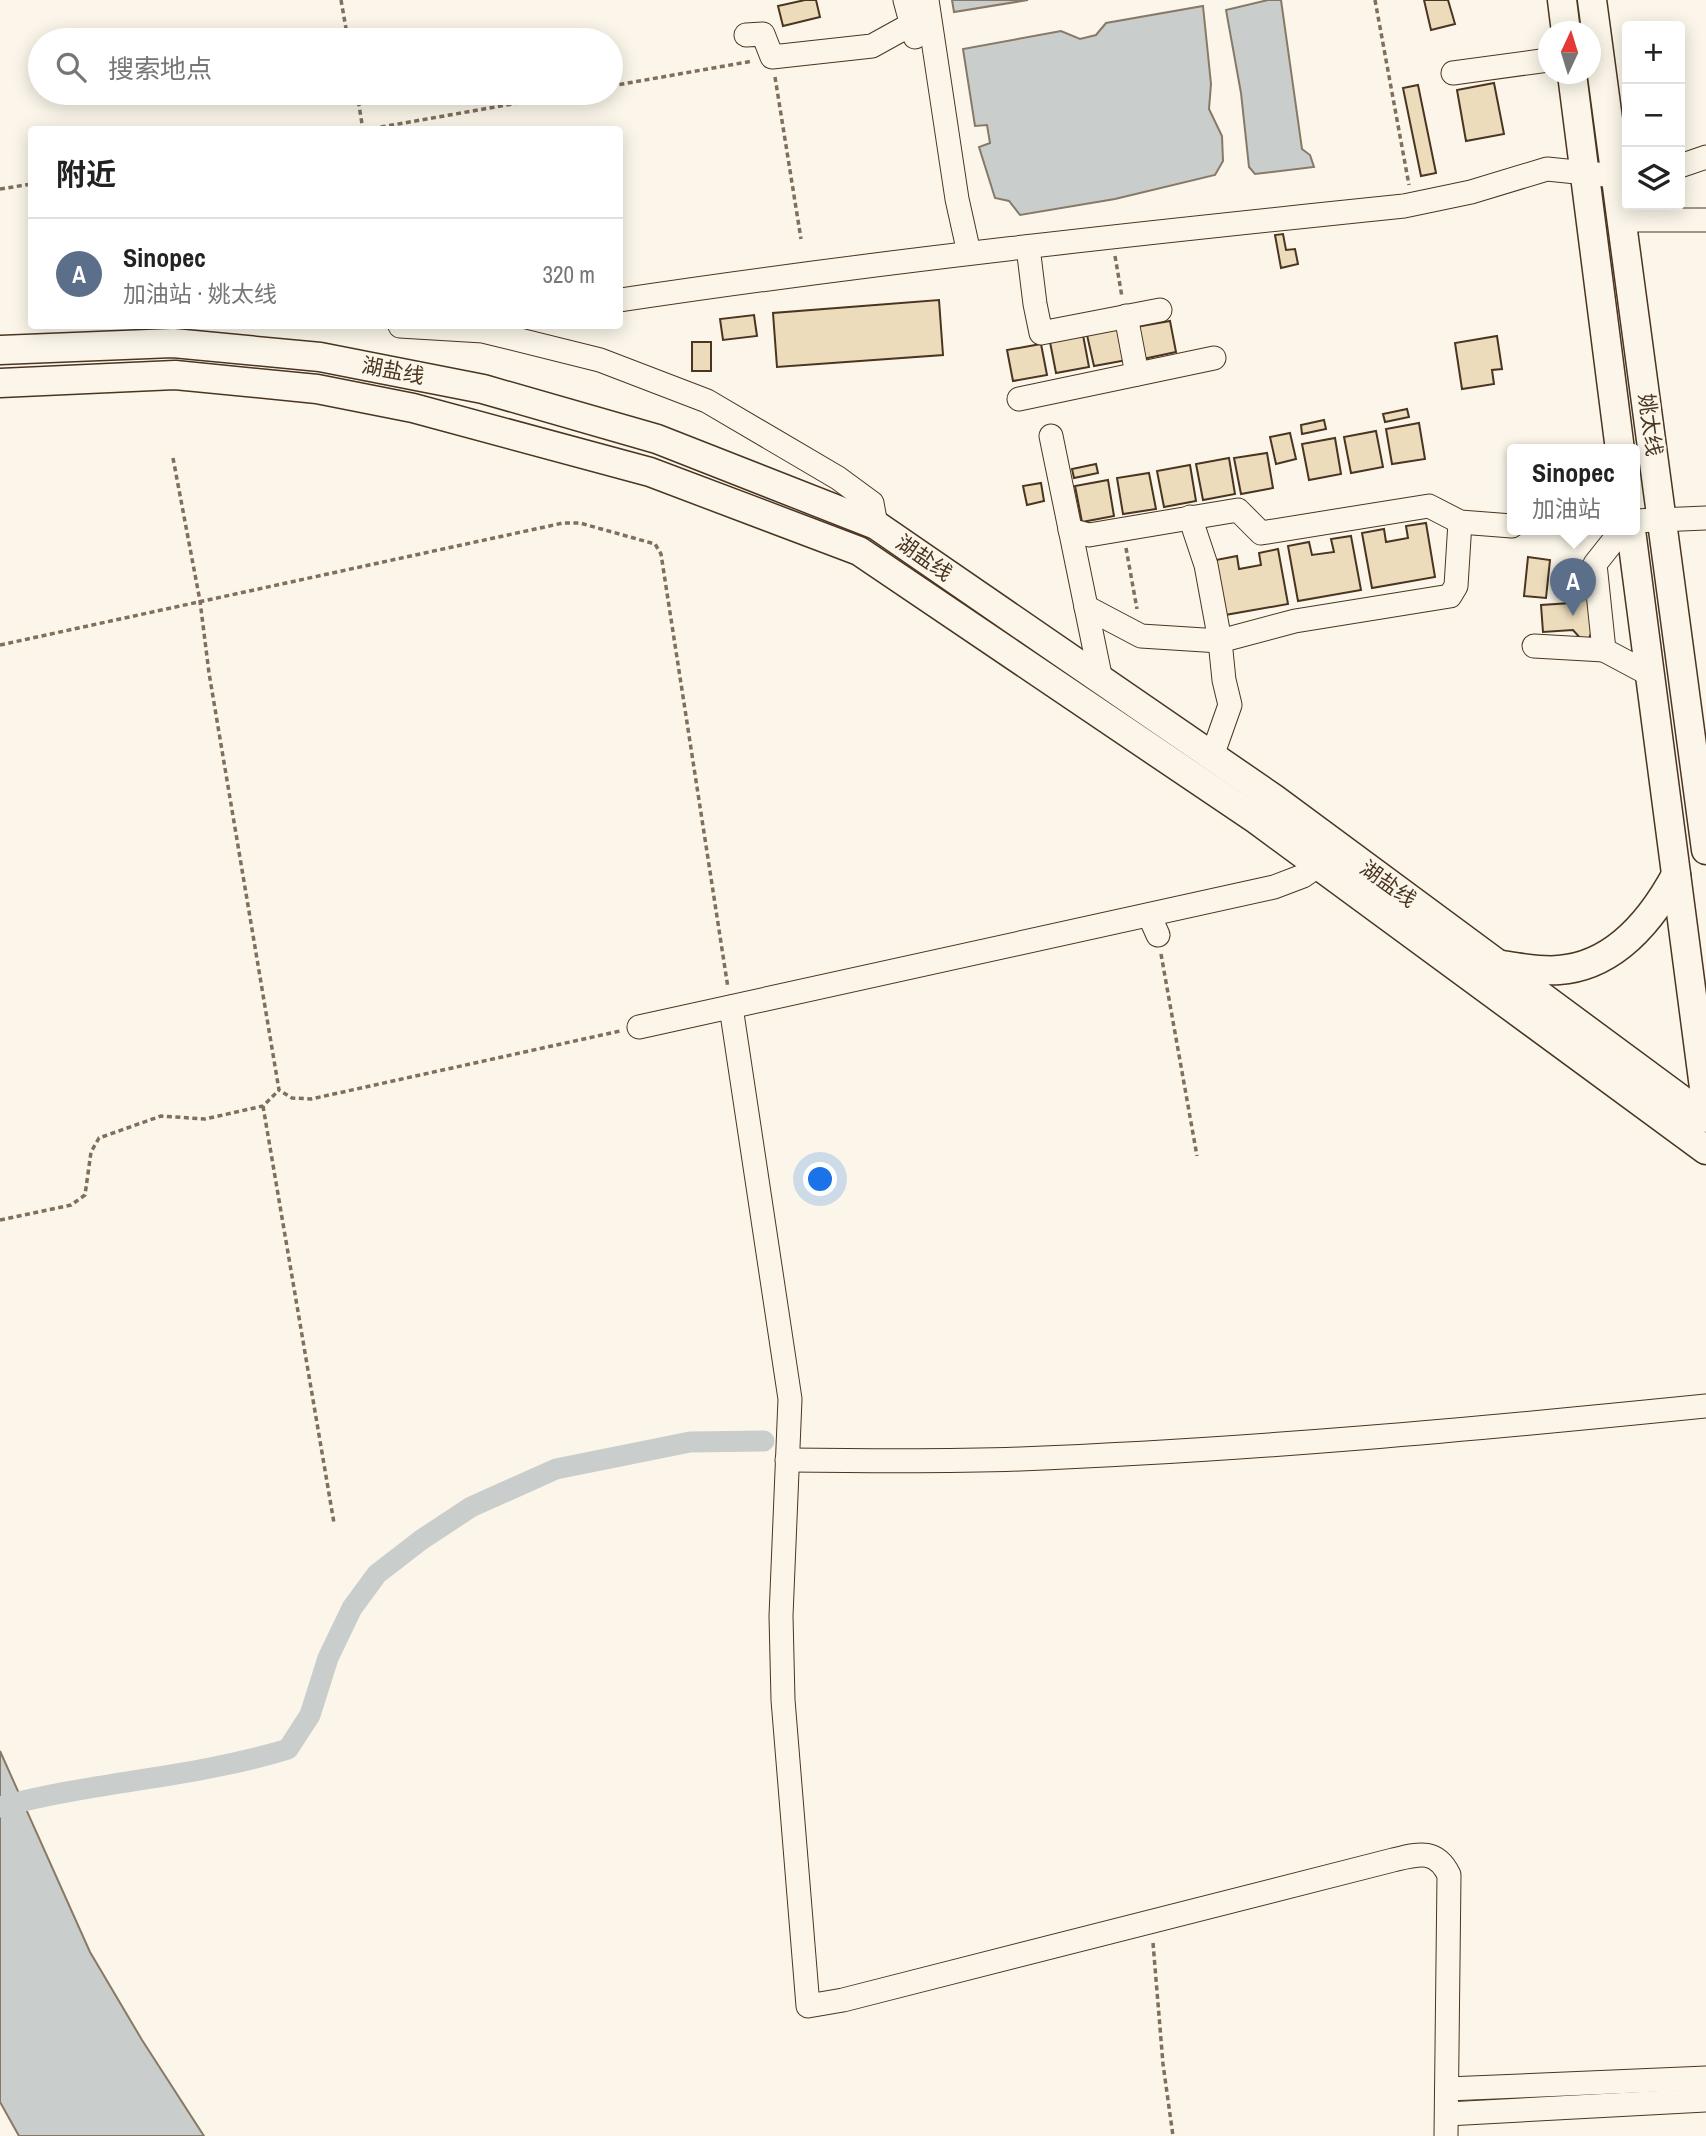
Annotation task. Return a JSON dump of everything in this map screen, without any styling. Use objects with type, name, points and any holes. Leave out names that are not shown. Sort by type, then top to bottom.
[{"type":"main road","points":[[1562,0],[1565,21]]},
{"type":"main road","name":"姚太线","points":[[1592,0],[1622,175]]},
{"type":"main road","name":"姚太线","points":[[1573,84],[1619,444]]},
{"type":"main road","name":"姚太线","points":[[1622,210],[1663,520],[1698,727],[1706,850]]},
{"type":"main road","name":"湖盐线","points":[[0,350],[173,343],[320,358],[483,389],[657,439],[876,525],[1273,799],[1706,1118]]},
{"type":"main road","name":"湖盐线","points":[[0,383],[176,375],[317,389],[413,408],[650,472],[859,551],[1257,820],[1706,1150]]},
{"type":"main road","points":[[1632,535],[1706,1103]]},
{"type":"main road","points":[[1498,964],[1557,971],[1586,966],[1610,953],[1640,928],[1662,900],[1676,875]]},
{"type":"street","points":[[905,0],[910,25],[919,45],[933,50]]},
{"type":"street","points":[[927,0],[957,199],[969,253]]},
{"type":"street","points":[[746,36],[764,34],[772,57],[872,46],[910,25]]},
{"type":"street","points":[[1452,73],[1538,61]]},
{"type":"street","points":[[1685,164],[1706,157]]},
{"type":"street","points":[[623,300],[781,276],[969,253],[1412,204],[1471,192],[1547,169],[1622,175]]},
{"type":"street","points":[[1622,220],[1706,220]]},
{"type":"street","points":[[1028,247],[1041,333],[1160,310]]},
{"type":"street","points":[[1126,316],[1138,373]]},
{"type":"street","points":[[493,329],[600,360],[708,401],[864,496],[872,503],[876,525]]},
{"type":"street","points":[[1019,399],[1214,358]]},
{"type":"street","points":[[1051,436],[1101,680]]},
{"type":"street","points":[[1070,530],[1089,535],[1238,510],[1261,533],[1429,506],[1460,522],[1507,526]]},
{"type":"street","points":[[1190,517],[1206,565],[1230,705],[1212,756]]},
{"type":"street","points":[[1640,521],[1706,518]]},
{"type":"street","points":[[1086,607],[1141,636],[1220,640],[1295,621],[1450,596],[1455,586],[1460,522]]},
{"type":"street","points":[[1604,650],[1595,564],[1618,535]]},
{"type":"street","points":[[1534,646],[1604,650],[1649,674]]},
{"type":"street","points":[[639,1027],[1154,925],[1274,887],[1303,876],[1319,865]]},
{"type":"street","points":[[731,1007],[790,1399],[781,1616],[783,1688],[808,2006],[843,2000],[1415,1855],[1432,1856],[1443,1862],[1449,1875],[1447,2125],[1706,2100]]},
{"type":"street","points":[[787,1460],[1021,1459],[1409,1436],[1706,1406]]},
{"type":"street","points":[[1447,2089],[1706,2078]]},
{"type":"path","points":[[341,0],[346,28]]},
{"type":"path","points":[[1375,0],[1412,204]]},
{"type":"path","points":[[623,84],[772,57],[801,239]]},
{"type":"path","points":[[359,105],[362,126]]},
{"type":"path","points":[[386,126],[506,105]]},
{"type":"path","points":[[0,189],[28,185]]},
{"type":"path","points":[[1111,237],[1126,316]]},
{"type":"path","points":[[173,458],[200,601],[209,673],[279,1090],[292,1098],[311,1099],[639,1027]]},
{"type":"path","points":[[0,645],[563,523],[580,523],[655,544],[661,554],[731,1007]]},
{"type":"path","points":[[1121,529],[1131,569],[1141,636]]},
{"type":"path","points":[[1154,925],[1197,1156]]},
{"type":"path","points":[[0,1220],[71,1205],[85,1195],[91,1152],[99,1138],[161,1116],[205,1119],[263,1106],[279,1090]]},
{"type":"path","points":[[263,1106],[334,1523]]},
{"type":"path","points":[[1148,1923],[1154,1951],[1163,2064],[1173,2136]]},
{"type":"shaded area","points":[[952,0],[1028,0],[954,12]]},
{"type":"shaded area","points":[[1268,0],[1281,0],[1302,149],[1310,155],[1314,167],[1255,174],[1249,167],[1241,93],[1226,10]]},
{"type":"shaded area","points":[[1203,6],[1211,84],[1209,109],[1222,136],[1223,161],[1215,175],[1115,199],[1020,215],[1009,201],[995,198],[979,147],[990,143],[987,125],[975,126],[963,49],[1061,31],[1080,39],[1096,35],[1106,23]]},
{"type":"shaded area","points":[[0,1751],[90,1952],[142,2040],[204,2136],[19,2136],[0,2102]]},
{"type":"building","points":[[816,0],[820,17],[783,26],[778,6]]},
{"type":"building","points":[[1424,0],[1448,0],[1455,24],[1431,30]]},
{"type":"building","points":[[1494,83],[1504,134],[1466,141],[1457,90]]},
{"type":"building","points":[[1418,85],[1436,173],[1421,176],[1403,88]]},
{"type":"building","points":[[1283,234],[1286,250],[1295,249],[1298,264],[1281,268],[1275,235]]},
{"type":"building","points":[[939,300],[943,355],[777,367],[773,313]]},
{"type":"building","points":[[754,315],[757,336],[723,340],[720,319]]},
{"type":"building","points":[[1170,321],[1176,352],[1143,359],[1136,327]]},
{"type":"building","points":[[1121,328],[1127,360],[1094,366],[1087,335]]},
{"type":"building","points":[[1083,335],[1089,367],[1056,373],[1050,342]]},
{"type":"building","points":[[1497,336],[1502,369],[1492,370],[1494,384],[1462,389],[1455,343]]},
{"type":"building","points":[[692,342],[711,342],[711,371],[692,371]]},
{"type":"building","points":[[1041,344],[1047,375],[1013,381],[1007,350]]},
{"type":"building","points":[[1407,409],[1409,417],[1385,422],[1383,414]]},
{"type":"building","points":[[1324,420],[1326,429],[1302,434],[1301,425]]},
{"type":"building","points":[[1419,423],[1425,459],[1392,464],[1386,429]]},
{"type":"building","points":[[1376,431],[1383,467],[1351,473],[1344,437]]},
{"type":"building","points":[[1290,433],[1296,459],[1276,464],[1270,437]]},
{"type":"building","points":[[1335,438],[1341,474],[1309,480],[1302,444]]},
{"type":"building","points":[[1267,453],[1273,488],[1241,494],[1234,458]]},
{"type":"building","points":[[1229,458],[1235,494],[1203,500],[1196,464]]},
{"type":"building","points":[[1096,464],[1098,473],[1074,478],[1072,469]]},
{"type":"building","points":[[1190,465],[1196,501],[1164,507],[1157,471]]},
{"type":"building","points":[[1149,473],[1156,509],[1123,514],[1117,478]]},
{"type":"building","points":[[1108,480],[1114,516],[1082,522],[1075,486]]},
{"type":"building","points":[[1041,483],[1044,501],[1027,505],[1023,486]]},
{"type":"building","points":[[1426,523],[1435,577],[1372,588],[1362,533],[1384,529],[1386,542],[1408,538],[1406,526]]},
{"type":"building","points":[[1351,536],[1361,590],[1298,601],[1288,546],[1309,542],[1312,555],[1334,552],[1331,539]]},
{"type":"building","points":[[1278,549],[1288,604],[1225,615],[1216,560],[1237,556],[1239,569],[1261,565],[1259,553]]},
{"type":"building","points":[[1528,557],[1550,560],[1546,598],[1524,596]]},
{"type":"building","points":[[1585,591],[1590,601],[1592,630],[1589,639],[1581,639],[1573,630],[1543,632],[1541,605],[1571,603],[1578,592]]},
{"type":"waterway","points":[[0,1807],[72,1791],[217,1767],[288,1749],[310,1715],[328,1658],[352,1608],[377,1574],[421,1540],[471,1507],[556,1469],[690,1442],[764,1441]]},
{"type":"place","name":"Sinopec","points":[[1573,616]]}]
